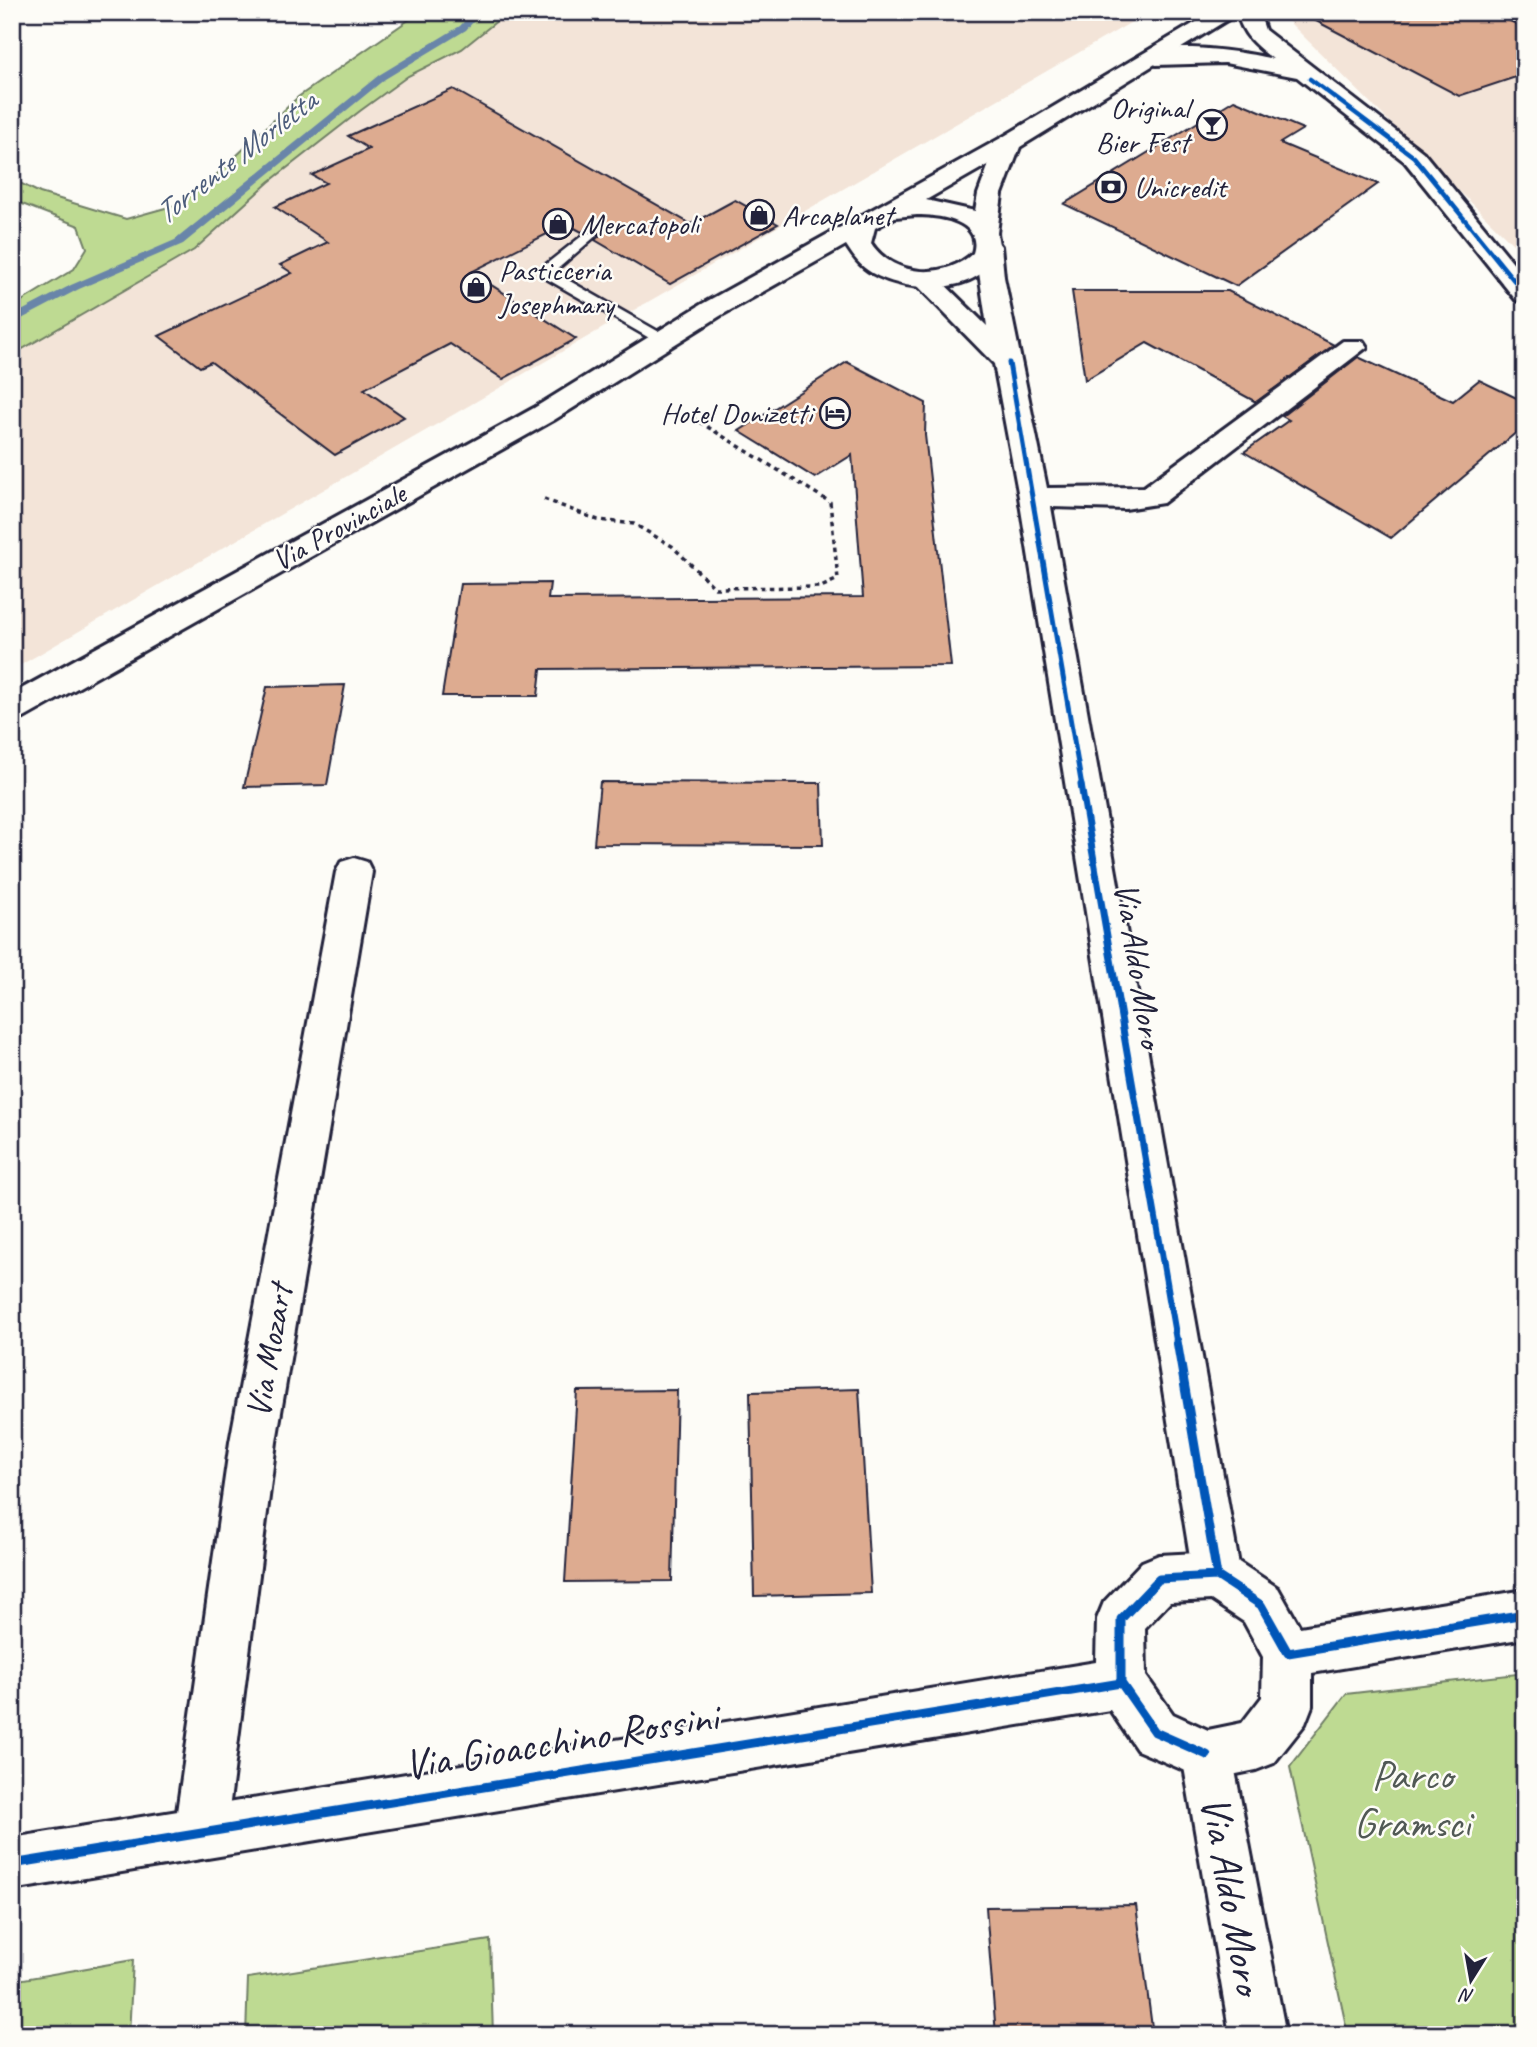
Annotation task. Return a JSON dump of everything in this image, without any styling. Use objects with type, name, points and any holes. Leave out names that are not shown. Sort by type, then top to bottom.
[{"type":"street","points":[[885,270],[862,252],[858,239],[863,226],[1156,58],[1229,12]]},
{"type":"street","points":[[1248,12],[1251,27],[1257,36],[1414,157],[1525,294]]},
{"type":"street","points":[[1156,58],[1193,54],[1229,55],[1279,66],[1310,79]]},
{"type":"street","name":"Via Aldo Moro","points":[[1009,143],[990,194],[986,240],[991,277],[1034,497],[1217,1576]]},
{"type":"street","points":[[755,285],[839,271],[885,270],[924,278],[948,276],[968,270],[982,259],[986,240],[974,222],[949,210],[918,206],[889,211]]},
{"type":"street","name":"Via Provinciale","points":[[12,709],[544,414],[755,285],[863,226]]},
{"type":"street","points":[[924,278],[1009,363]]},
{"type":"street","points":[[1034,497],[1125,499],[1152,496],[1353,347]]},
{"type":"street","name":"Via Mozart","points":[[200,1833],[253,1442],[354,872]]},
{"type":"street","points":[[1121,1683],[1121,1619],[1159,1579],[1217,1576],[1261,1605],[1288,1653],[1525,1614]]},
{"type":"street","name":"Via Aldo Moro","points":[[1121,1683],[1155,1732],[1207,1755],[1256,1745],[1287,1706],[1288,1653]]},
{"type":"street","name":"Via Gioacchino Rossini","points":[[12,1864],[1121,1683]]},
{"type":"street","name":"Via Aldo Moro","points":[[1207,1755],[1258,2035]]},
{"type":"lane","points":[[591,235],[545,272],[663,340]]},
{"type":"path","points":[[544,499],[598,520],[634,524],[672,546],[715,588],[821,587],[838,579],[830,502],[680,410]]},
{"type":"shaded area","points":[[508,12],[1149,12],[12,670],[12,355],[194,250],[269,182],[360,111],[408,76],[462,49]]},
{"type":"shaded area","points":[[1270,12],[1525,12],[1525,256],[1285,18]]},
{"type":"green space","points":[[420,12],[508,12],[462,49],[408,76],[360,111],[269,182],[194,250],[12,355],[12,307],[74,269],[87,248],[79,226],[12,200],[12,179],[40,193],[126,219],[176,205],[208,183],[298,97]]},
{"type":"green space","name":"Parco Gramsci","points":[[1525,1673],[1525,2035],[1348,2035],[1290,1767],[1346,1694]]},
{"type":"green space","points":[[490,1940],[493,2035],[246,2035],[248,1978]]},
{"type":"green space","points":[[133,1960],[129,2035],[12,2035],[12,1981]]},
{"type":"building","points":[[1299,12],[1494,12],[1525,29],[1525,74],[1459,96]]},
{"type":"building","points":[[453,89],[691,224],[735,200],[778,224],[670,284],[595,240],[600,235],[598,232],[588,229],[582,232],[567,224],[471,272],[576,339],[503,379],[450,344],[364,389],[404,417],[335,455],[211,362],[200,367],[159,336],[292,273],[280,265],[328,242],[275,207],[326,183],[312,175],[369,149],[348,136]]},
{"type":"building","points":[[1234,100],[1303,129],[1280,143],[1378,184],[1236,286],[1064,204]]},
{"type":"building","points":[[1072,291],[1228,291],[1334,345],[1256,402],[1147,343],[1085,380]]},
{"type":"building","points":[[1358,357],[1453,401],[1479,380],[1525,402],[1525,425],[1391,538],[1244,452],[1289,420],[1282,416]]},
{"type":"building","points":[[847,362],[926,403],[925,435],[951,666],[541,669],[538,696],[442,696],[460,584],[550,583],[548,599],[863,597],[852,455],[815,478],[739,431]]},
{"type":"building","points":[[345,685],[327,785],[244,787],[267,687]]},
{"type":"building","points":[[600,782],[821,783],[823,845],[594,844]]},
{"type":"building","points":[[859,1389],[871,1593],[754,1596],[750,1392]]},
{"type":"building","points":[[677,1390],[672,1581],[565,1582],[577,1391]]},
{"type":"building","points":[[1136,1905],[1153,2035],[996,2035],[986,1907]]},
{"type":"waterway","name":"Torrente Morletta","points":[[12,321],[75,287],[179,242],[382,77],[463,28],[478,12]]},
{"type":"cycle path","points":[[1310,79],[1414,157],[1525,294]]},
{"type":"cycle path","points":[[1009,363],[1217,1576]]},
{"type":"cycle path","points":[[1207,1755],[1155,1732],[1121,1683],[1121,1619],[1159,1579],[1217,1576],[1261,1605],[1288,1653],[1525,1614]]},
{"type":"cycle path","points":[[12,1864],[1121,1683]]},
{"type":"place","name":"Original Bier Fest","points":[[1212,125]]},
{"type":"place","name":"Unicredit","points":[[1111,187]]},
{"type":"place","name":"Arcaplanet","points":[[759,215]]},
{"type":"place","name":"Mercatopoli","points":[[558,224]]},
{"type":"place","name":"Pasticceria Josephmary","points":[[476,287]]},
{"type":"place","name":"Hotel Donizetti","points":[[835,413]]}]
